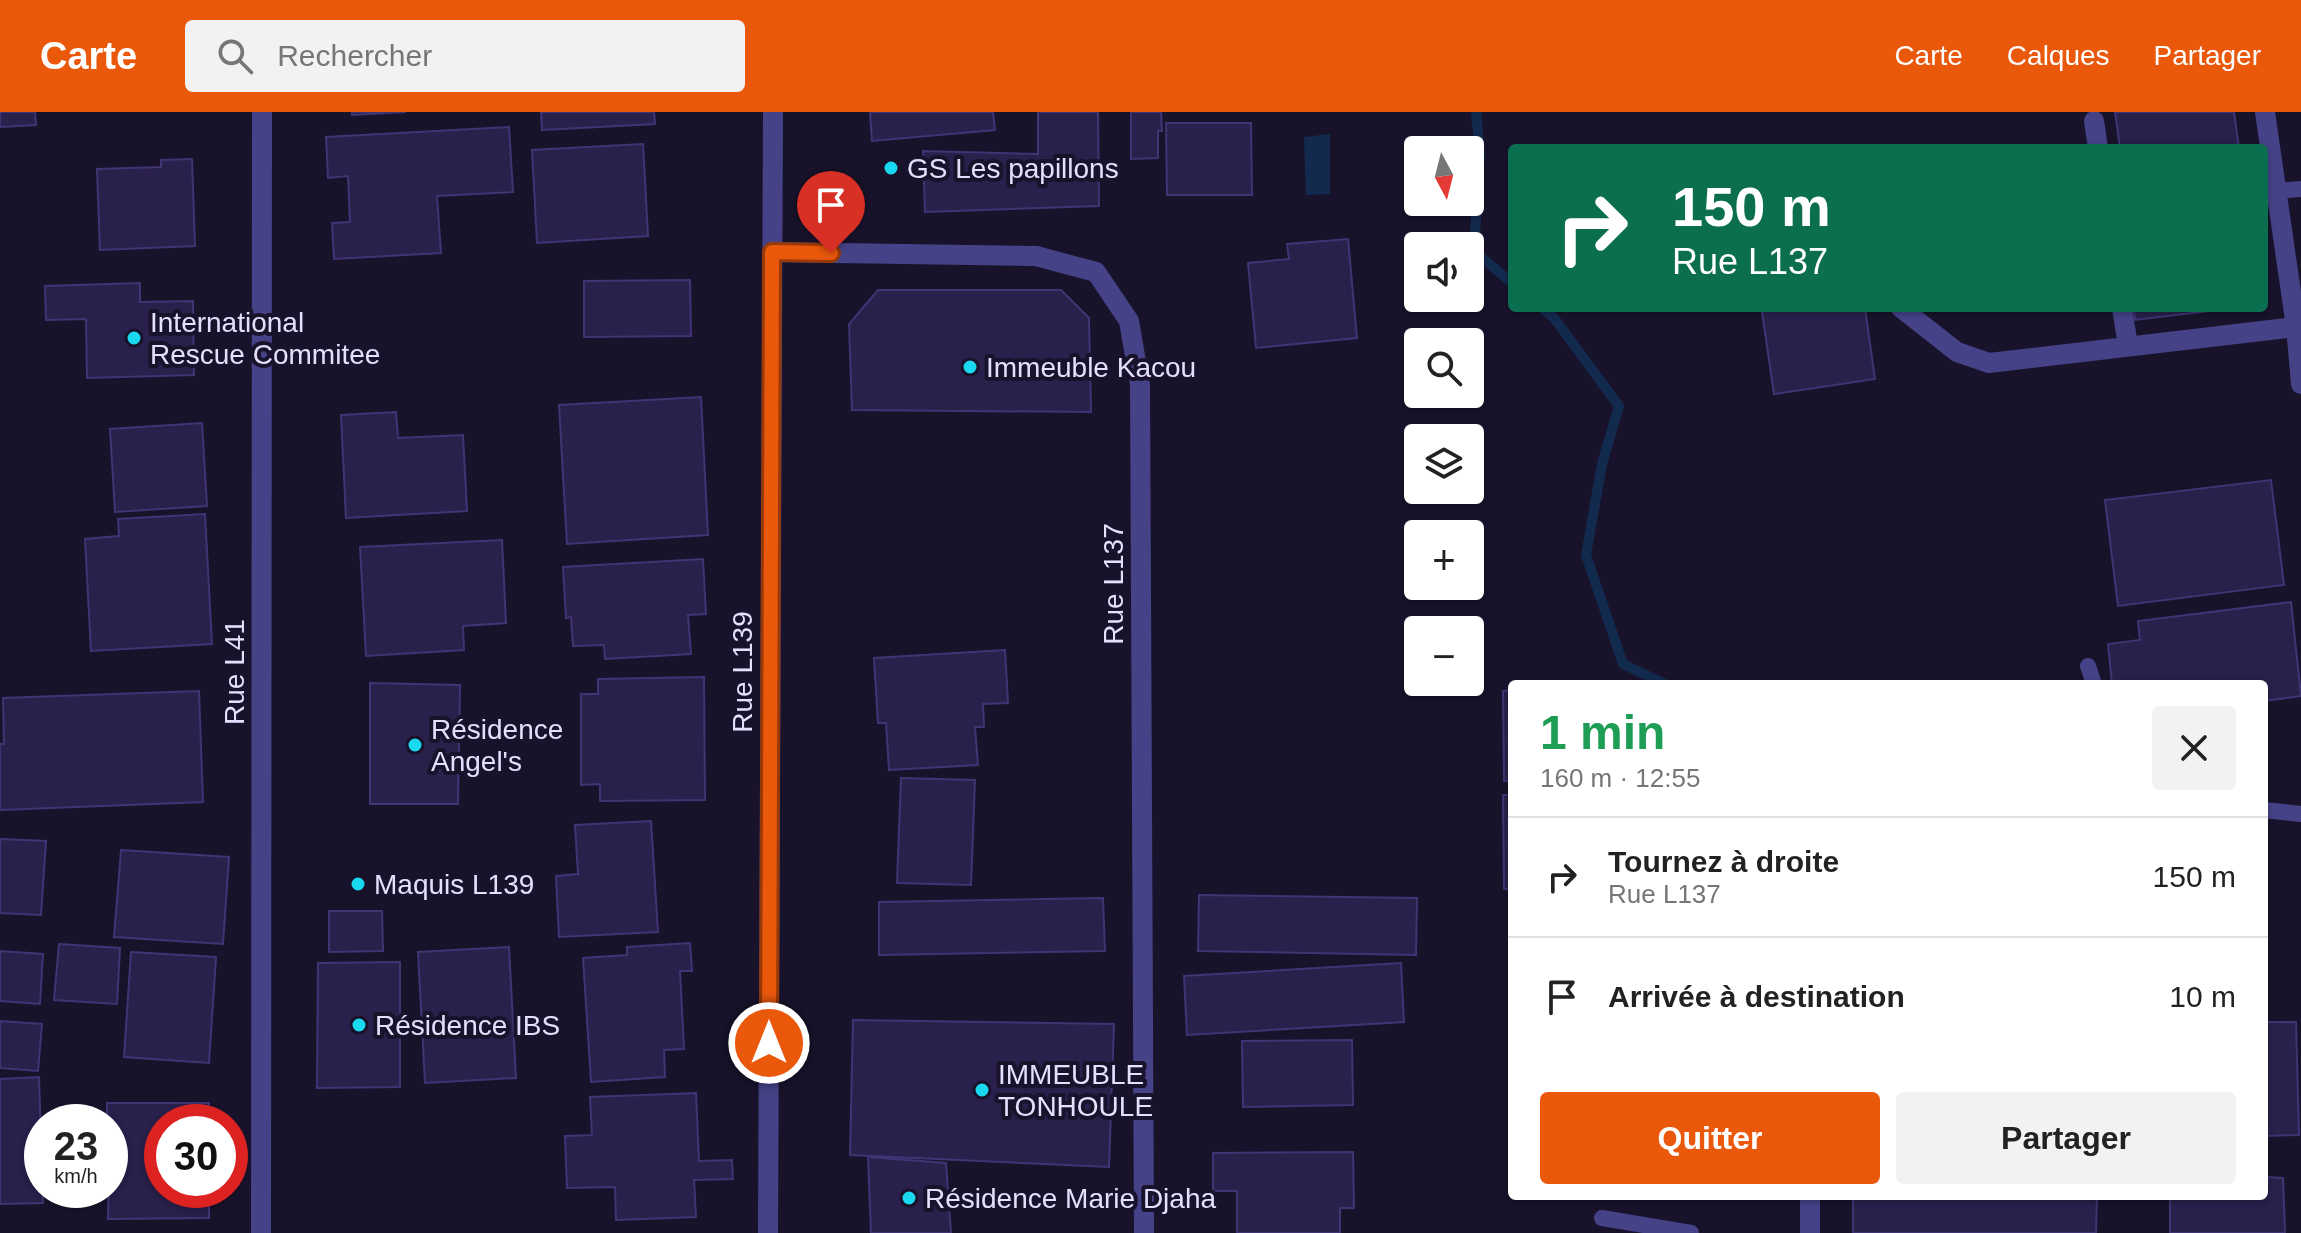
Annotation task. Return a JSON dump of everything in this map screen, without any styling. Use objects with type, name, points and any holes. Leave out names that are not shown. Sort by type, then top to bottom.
[{"type":"street","name":"Rue L41","points":[[261,1233],[262,112]]},
{"type":"street","name":"Rue L139","points":[[768,1233],[773,112]]},
{"type":"street","points":[[2265,112],[2296,327],[2301,384]]},
{"type":"street","points":[[2094,121],[2097,144]]},
{"type":"street","name":"Rue L137","points":[[772,252],[1036,256],[1096,272],[1129,321],[1140,385],[1144,1233]]},
{"type":"street","points":[[1906,312],[1957,352],[1989,363],[2296,327]]},
{"type":"street","points":[[2123,312],[2128,346]]},
{"type":"street","points":[[1810,1200],[1810,1233]]},
{"type":"lane","points":[[2276,191],[2301,189]]},
{"type":"lane","points":[[2088,666],[2093,680]]},
{"type":"lane","points":[[2268,810],[2301,814]]},
{"type":"lane","points":[[1602,1218],[1691,1233]]},
{"type":"water","points":[[1330,134],[1330,194],[1306,195],[1304,137]]},
{"type":"building","points":[[0,112],[35,112],[36,125],[0,127]]},
{"type":"building","points":[[352,112],[406,112],[352,115]]},
{"type":"building","points":[[541,112],[654,112],[655,124],[542,130]]},
{"type":"building","points":[[870,112],[993,112],[995,130],[872,141]]},
{"type":"building","points":[[1038,112],[1098,112],[1099,206],[925,212],[923,151],[1038,154]]},
{"type":"building","points":[[1131,112],[1161,112],[1158,158],[1131,159]]},
{"type":"building","points":[[2115,112],[2234,112],[2238,144],[2119,144]]},
{"type":"building","points":[[1166,123],[1251,123],[1252,195],[1167,195]]},
{"type":"building","points":[[509,127],[513,192],[437,196],[441,253],[334,259],[332,223],[350,222],[348,176],[328,178],[326,137]]},
{"type":"building","points":[[643,144],[648,236],[537,243],[532,150]]},
{"type":"building","points":[[192,159],[195,246],[100,250],[97,169],[161,167],[161,160]]},
{"type":"building","points":[[1348,239],[1357,338],[1256,348],[1248,263],[1289,259],[1287,244]]},
{"type":"building","points":[[690,280],[691,336],[584,337],[584,281]]},
{"type":"building","points":[[140,283],[140,302],[193,301],[194,375],[87,378],[86,319],[46,320],[45,286]]},
{"type":"building","name":"Immeuble Kacou","points":[[878,290],[1061,290],[1089,318],[1091,412],[852,410],[849,324]]},
{"type":"building","points":[[1762,312],[1866,312],[1875,379],[1774,394]]},
{"type":"building","points":[[2134,312],[2201,312],[2135,320]]},
{"type":"building","points":[[701,397],[708,535],[567,544],[559,405]]},
{"type":"building","points":[[396,412],[398,438],[463,435],[467,511],[346,518],[341,415]]},
{"type":"building","points":[[202,423],[207,506],[115,512],[110,429]]},
{"type":"building","points":[[2271,480],[2284,585],[2118,606],[2105,500]]},
{"type":"building","points":[[205,514],[212,644],[91,651],[85,539],[119,536],[118,519]]},
{"type":"building","points":[[502,540],[506,623],[463,626],[464,650],[366,656],[360,547]]},
{"type":"building","points":[[703,559],[706,614],[688,615],[691,654],[605,659],[604,645],[573,646],[571,617],[566,618],[563,567]]},
{"type":"building","points":[[2291,602],[2301,696],[2268,700],[2268,680],[2112,680],[2108,644],[2140,640],[2138,621]]},
{"type":"building","points":[[1005,650],[1008,703],[983,704],[984,727],[975,727],[978,765],[889,770],[886,723],[878,723],[874,658]]},
{"type":"building","points":[[704,677],[705,800],[600,801],[600,784],[581,785],[581,694],[598,694],[598,679]]},
{"type":"building","name":"Résidence Angel's","points":[[370,683],[460,685],[458,804],[370,804]]},
{"type":"building","points":[[1508,690],[1508,781],[1504,781],[1503,691]]},
{"type":"building","points":[[199,691],[203,802],[0,810],[3,698]]},
{"type":"building","points":[[901,778],[975,780],[971,885],[897,883]]},
{"type":"building","points":[[1503,795],[1508,795],[1508,889],[1504,889]]},
{"type":"building","points":[[651,821],[658,932],[559,937],[556,876],[578,874],[575,825]]},
{"type":"building","points":[[0,839],[46,841],[41,915],[0,913]]},
{"type":"building","points":[[121,850],[229,857],[223,944],[114,937]]},
{"type":"building","points":[[1199,895],[1417,898],[1416,955],[1198,951]]},
{"type":"building","points":[[1103,898],[1105,951],[879,955],[879,902]]},
{"type":"building","points":[[329,911],[382,911],[383,951],[329,952]]},
{"type":"building","points":[[690,943],[692,971],[680,971],[684,1049],[664,1050],[665,1077],[591,1082],[583,958],[627,955],[627,947]]},
{"type":"building","points":[[59,944],[120,948],[117,1004],[54,1000]]},
{"type":"building","points":[[509,947],[516,1078],[425,1083],[418,952]]},
{"type":"building","points":[[0,951],[43,954],[40,1004],[0,1001]]},
{"type":"building","points":[[131,952],[216,957],[209,1063],[124,1057]]},
{"type":"building","name":"Résidence IBS","points":[[400,962],[400,1087],[317,1088],[318,963]]},
{"type":"building","points":[[1401,963],[1404,1022],[1187,1035],[1184,976]]},
{"type":"building","name":"IMMEUBLE TONHOULE","points":[[853,1020],[1114,1024],[1109,1167],[850,1155]]},
{"type":"building","points":[[0,1021],[42,1024],[38,1071],[0,1068]]},
{"type":"building","points":[[2268,1022],[2296,1022],[2299,1135],[2268,1136]]},
{"type":"building","points":[[1352,1040],[1353,1105],[1243,1107],[1242,1041]]},
{"type":"building","points":[[39,1077],[40,1104],[24,1104],[24,1203],[0,1204],[0,1079]]},
{"type":"building","points":[[696,1093],[699,1161],[732,1160],[733,1179],[694,1180],[696,1217],[616,1220],[615,1187],[567,1188],[565,1136],[592,1135],[590,1097]]},
{"type":"building","points":[[209,1103],[144,1104],[144,1208],[209,1208],[209,1218],[108,1219],[108,1208],[128,1208],[128,1104],[107,1104]]},
{"type":"building","points":[[1353,1152],[1354,1208],[1340,1208],[1340,1233],[1237,1233],[1237,1191],[1213,1191],[1213,1153]]},
{"type":"building","name":"Résidence Marie Djaha","points":[[868,1157],[946,1163],[951,1233],[871,1233]]},
{"type":"building","points":[[2268,1177],[2283,1178],[2285,1233],[2170,1233],[2170,1200],[2268,1200]]},
{"type":"building","points":[[1853,1200],[2097,1200],[2096,1233],[1853,1233]]},
{"type":"waterway","points":[[1476,112],[1480,153],[1474,251],[1508,280]]},
{"type":"waterway","points":[[1547,312],[1619,406],[1602,464],[1586,555],[1623,664],[1657,680]]},
{"type":"place","name":"GS Les papillons","points":[[891,168]]},
{"type":"place","name":"International Rescue Commitee","points":[[134,338]]},
{"type":"place","name":"Immeuble Kacou","points":[[970,367]]},
{"type":"place","name":"Résidence Angel's","points":[[415,745]]},
{"type":"place","name":"Maquis L139","points":[[358,884]]},
{"type":"place","name":"Résidence IBS","points":[[359,1025]]},
{"type":"place","name":"IMMEUBLE TONHOULE","points":[[982,1090]]},
{"type":"place","name":"Résidence Marie Djaha","points":[[909,1198]]},
{"type":"route","points":[[769,1043],[772,252],[831,253]]}]
